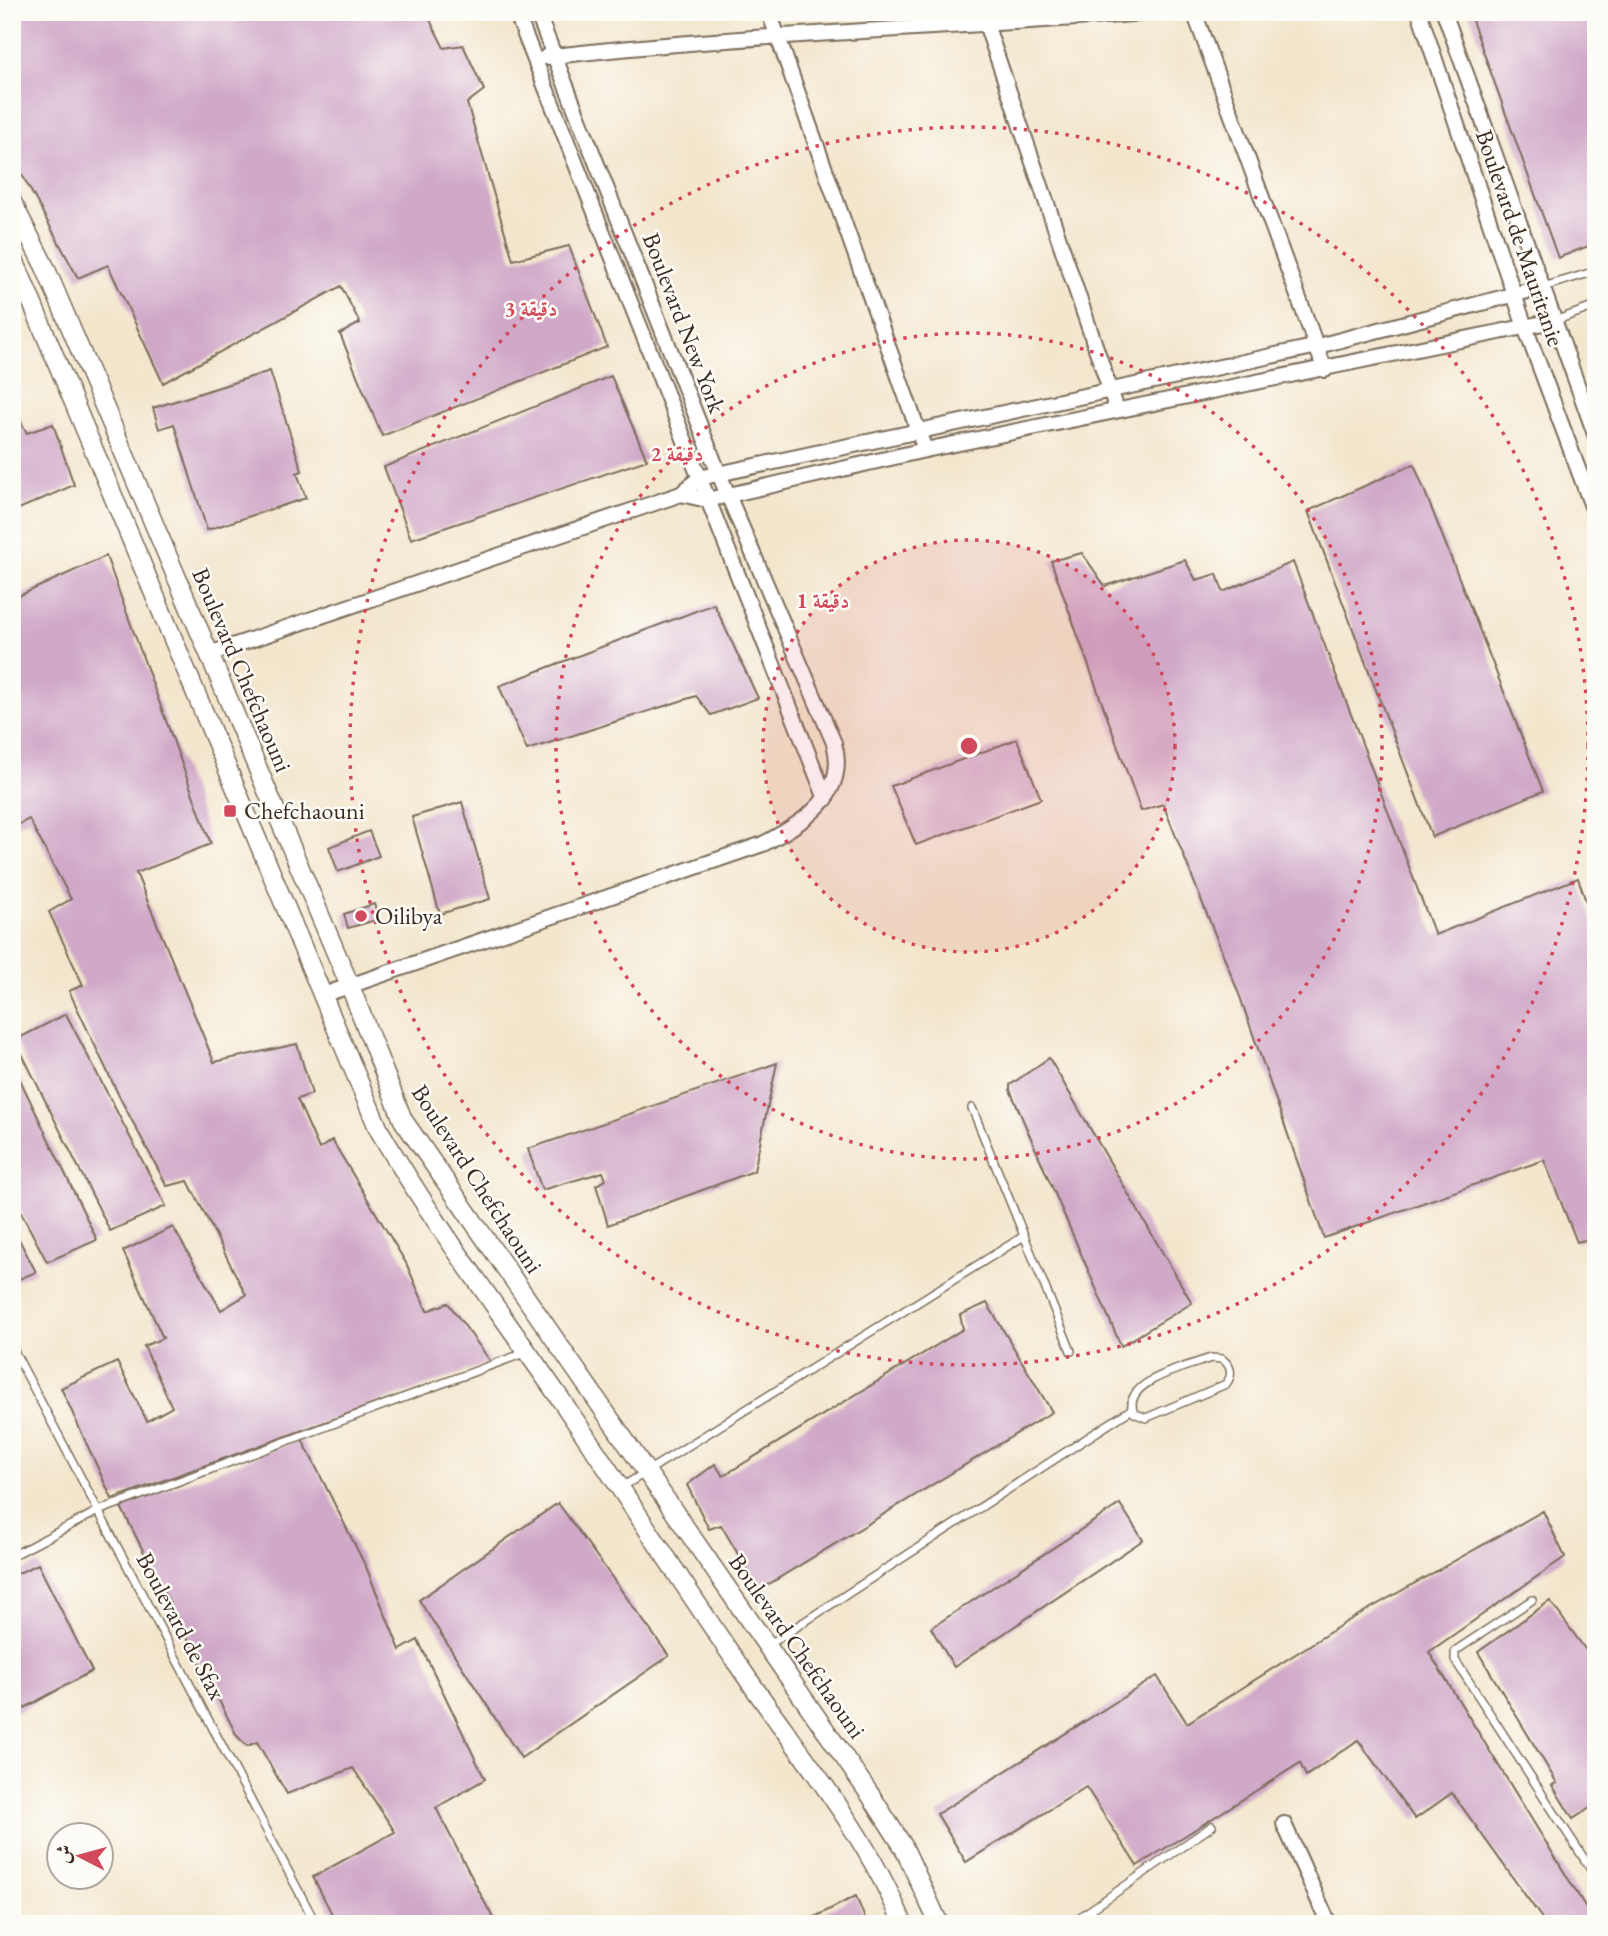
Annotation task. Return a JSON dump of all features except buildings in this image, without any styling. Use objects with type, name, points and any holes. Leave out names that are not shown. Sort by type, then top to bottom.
[{"type":"street","name":"Boulevard New York","points":[[516,12],[826,799]]},
{"type":"street","name":"Boulevard New York","points":[[537,12],[719,474],[834,743],[837,766],[834,784],[826,799]]},
{"type":"street","points":[[769,12],[925,450]]},
{"type":"street","points":[[534,59],[777,35],[985,19],[1155,12]]},
{"type":"street","points":[[1194,12],[1325,370]]},
{"type":"street","name":"Boulevard de Mauritanie","points":[[1419,12],[1525,327],[1596,517]]},
{"type":"street","name":"Boulevard de Mauritanie","points":[[1444,12],[1596,437]]},
{"type":"street","points":[[985,19],[1117,410]]},
{"type":"street","name":"Boulevard Chefchaouni","points":[[12,202],[45,267],[350,986],[403,1121],[903,1846],[939,1924]]},
{"type":"street","name":"Boulevard Chefchaouni","points":[[12,255],[386,1142],[421,1201],[621,1487],[738,1666],[866,1844],[887,1884],[903,1924]]},
{"type":"street","points":[[209,654],[681,494],[699,478],[1110,388],[1318,346],[1543,287]]},
{"type":"street","points":[[681,494],[707,500],[925,450],[1325,370],[1553,321]]},
{"type":"street","points":[[323,995],[763,844],[801,823],[826,799]]},
{"type":"street","points":[[1284,1824],[1329,1924]]},
{"type":"lane","points":[[1543,287],[1596,271]]},
{"type":"lane","points":[[1553,321],[1596,306]]},
{"type":"lane","points":[[972,1108],[1071,1351]]},
{"type":"lane","points":[[621,1487],[1024,1236]]},
{"type":"lane","name":"Boulevard de Sfax","points":[[12,1347],[250,1793],[316,1924]]},
{"type":"lane","points":[[12,1556],[98,1511],[527,1352]]},
{"type":"lane","points":[[766,1646],[1132,1409],[1134,1396],[1146,1382],[1211,1359],[1222,1359],[1230,1367],[1231,1376],[1222,1387],[1146,1418],[1137,1417],[1132,1409]]},
{"type":"lane","points":[[1532,1600],[1455,1651],[1455,1660],[1596,1877]]},
{"type":"lane","points":[[1070,1924],[1212,1826]]},
{"type":"place","name":"Chefchaouni","points":[[230,811]]},
{"type":"place","name":"Oilibya","points":[[361,916]]}]
